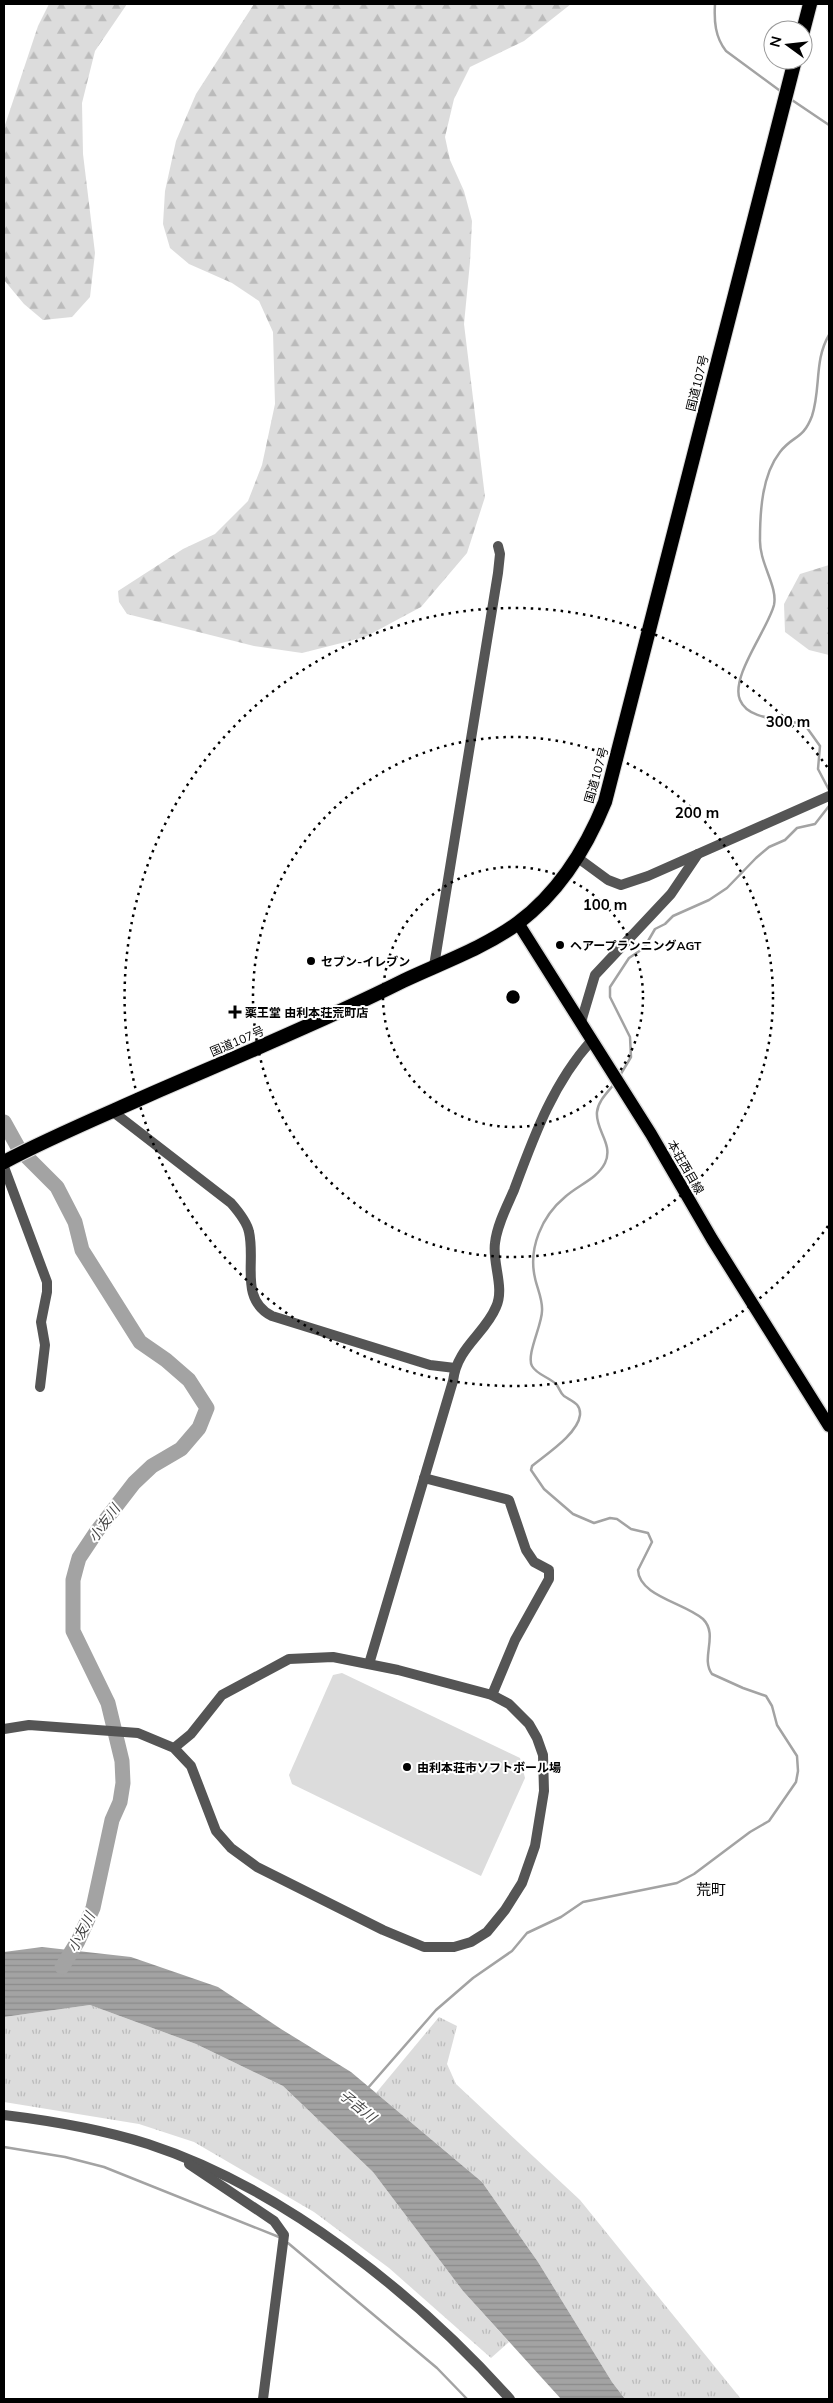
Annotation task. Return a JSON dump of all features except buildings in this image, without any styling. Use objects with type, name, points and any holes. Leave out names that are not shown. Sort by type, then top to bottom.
[{"type":"highway","points":[[806,20],[810,4]]},
{"type":"highway","name":"国道107号","points":[[6,1162],[112,1111],[336,1014],[482,944],[518,923],[549,894],[578,858],[593,832],[605,802],[792,70]]},
{"type":"main road","name":"本荘西目線","points":[[518,923],[617,1080],[712,1240],[829,1426]]},
{"type":"street","points":[[434,966],[498,573],[500,554],[498,546]]},
{"type":"street","points":[[578,858],[608,880],[621,885],[698,854],[829,796]]},
{"type":"street","points":[[580,1022],[595,975],[671,894],[698,854]]},
{"type":"street","points":[[369,1664],[453,1381],[454,1368],[497,1307],[495,1241],[544,1114],[559,1083],[574,1060],[592,1040]]},
{"type":"street","points":[[112,1111],[231,1203],[241,1216],[249,1232],[252,1287],[256,1302],[261,1310],[272,1316],[344,1340],[430,1365],[454,1368]]},
{"type":"street","points":[[6,1162],[47,1282],[41,1322],[45,1345],[40,1387]]},
{"type":"street","points":[[424,1478],[509,1500],[526,1550],[534,1562],[549,1570],[549,1579],[515,1640],[492,1695]]},
{"type":"street","points":[[4,1729],[29,1725],[138,1733],[174,1748],[191,1766],[216,1831],[231,1848],[257,1867],[383,1930],[424,1947],[454,1947],[471,1942],[487,1932],[505,1910],[522,1883],[534,1846],[544,1791],[543,1756],[537,1738],[519,1712],[492,1695],[332,1656],[289,1659],[222,1694],[191,1734],[174,1748]]},
{"type":"street","points":[[4,2114],[99,2130],[178,2156],[254,2189],[346,2251],[404,2295],[485,2371],[510,2399]]},
{"type":"street","points":[[178,2156],[274,2221],[284,2235],[263,2399]]},
{"type":"green space","points":[[49,4],[127,4],[95,51],[82,103],[83,154],[95,253],[90,297],[72,317],[43,320],[24,304],[4,280],[4,128],[38,26]]},
{"type":"green space","points":[[254,4],[571,4],[524,41],[470,67],[454,99],[445,137],[450,160],[464,191],[472,221],[464,324],[485,497],[467,553],[421,607],[365,637],[302,653],[254,646],[127,614],[119,602],[118,591],[183,549],[215,534],[248,501],[262,465],[275,404],[273,332],[259,301],[232,283],[189,264],[170,248],[163,224],[165,191],[176,141],[196,94]]},
{"type":"green space","points":[[829,565],[829,655],[809,650],[785,632],[784,604],[800,574]]},
{"type":"green space","name":"由利本荘市ソフトボール場","points":[[342,1673],[520,1758],[525,1778],[481,1876],[292,1784],[289,1775],[333,1675]]},
{"type":"green space","points":[[90,2005],[196,2044],[283,2086],[373,2172],[463,2291],[509,2342],[491,2358],[389,2268],[314,2212],[194,2142],[139,2124],[4,2102],[4,2017]]},
{"type":"green space","points":[[439,2017],[457,2026],[447,2064],[456,2084],[580,2200],[741,2399],[625,2399],[612,2382],[538,2262],[482,2182],[376,2093]]},
{"type":"water","name":"子吉川","points":[[42,1947],[131,1957],[218,1987],[351,2072],[482,2182],[538,2262],[612,2382],[625,2399],[561,2399],[463,2291],[373,2172],[283,2086],[196,2044],[90,2005],[4,2017],[4,1952]]},
{"type":"waterway","points":[[715,4],[716,29],[722,46],[726,51],[783,93]]},
{"type":"waterway","points":[[789,98],[829,125]]},
{"type":"waterway","points":[[829,335],[821,354],[815,406],[809,424],[780,452],[769,471],[766,482],[763,494],[760,548],[775,598],[770,615],[745,666],[738,690],[740,700],[751,712],[760,716],[805,725],[820,746],[818,769],[829,790]]},
{"type":"waterway","points":[[619,1077],[631,1057],[630,1037],[610,997],[610,987],[629,958],[644,948],[655,929],[665,924],[673,916],[709,900],[727,888],[769,847],[785,840],[797,828],[815,824],[829,806]]},
{"type":"waterway","points":[[367,2089],[436,2010],[473,1978],[512,1951],[527,1933],[561,1917],[583,1902],[677,1883],[694,1874],[750,1832],[769,1821],[796,1782],[798,1771],[797,1756],[777,1725],[772,1706],[766,1696],[712,1674],[708,1661],[709,1632],[703,1619],[695,1613],[654,1593],[640,1579],[638,1570],[652,1542],[648,1533],[631,1529],[617,1519],[610,1518],[594,1523],[573,1514],[544,1489],[531,1470],[532,1466],[567,1437],[578,1422],[580,1415],[577,1405],[563,1395],[556,1384],[537,1372],[532,1366],[531,1355],[542,1311],[542,1303],[533,1267],[535,1244],[550,1213],[570,1193],[602,1169],[605,1163],[607,1156],[606,1143],[597,1119],[597,1112],[601,1100],[615,1083]]},
{"type":"waterway","name":"小友川","points":[[4,1122],[19,1149],[57,1187],[75,1222],[82,1250],[140,1342],[166,1360],[189,1380],[207,1408],[199,1428],[181,1449],[152,1466],[134,1483],[79,1558],[73,1580],[73,1631],[108,1703],[122,1761],[123,1783],[120,1802],[112,1820],[93,1908],[78,1941],[62,1967]]},
{"type":"waterway","points":[[4,2147],[65,2157],[104,2167],[279,2237]]},
{"type":"waterway","points":[[288,2243],[437,2368],[467,2399]]},
{"type":"place","name":"ヘアープランニングAGT","points":[[560,945]]},
{"type":"place","name":"セブン-イレブン","points":[[311,961]]},
{"type":"place","name":"薬王堂 由利本荘荒町店","points":[[235,1012]]},
{"type":"place","name":"由利本荘市ソフトボール場","points":[[407,1767]]},
{"type":"district","name":"荒町","points":[[711,1889]]}]
